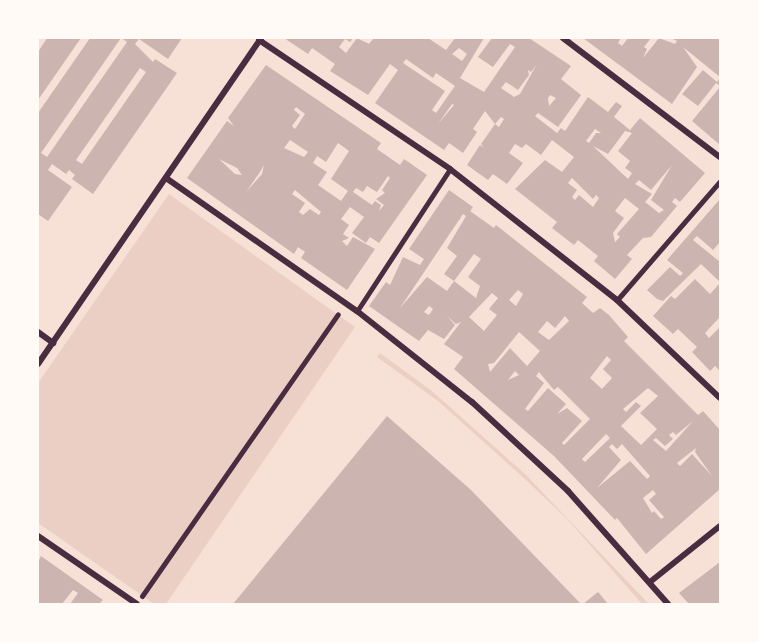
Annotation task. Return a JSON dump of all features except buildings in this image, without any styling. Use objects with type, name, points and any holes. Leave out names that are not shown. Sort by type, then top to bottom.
[{"type":"street","points":[[563,38],[720,157]]},
{"type":"street","points":[[38,364],[260,39],[450,169],[617,300],[720,398]]},
{"type":"street","points":[[357,311],[450,169]]},
{"type":"street","points":[[166,178],[357,311],[472,402],[568,491],[668,604]]},
{"type":"street","points":[[617,300],[720,181]]},
{"type":"street","points":[[142,596],[338,314]]},
{"type":"street","points":[[38,332],[53,343]]},
{"type":"street","points":[[650,582],[720,526]]},
{"type":"street","points":[[38,536],[137,604]]},
{"type":"shaded area","points":[[169,194],[355,327],[166,604],[154,604],[38,523],[38,383]]},
{"type":"shaded area","points":[[380,353],[432,391],[526,475],[649,604],[642,604],[567,519],[525,479],[438,401],[377,357]]}]
